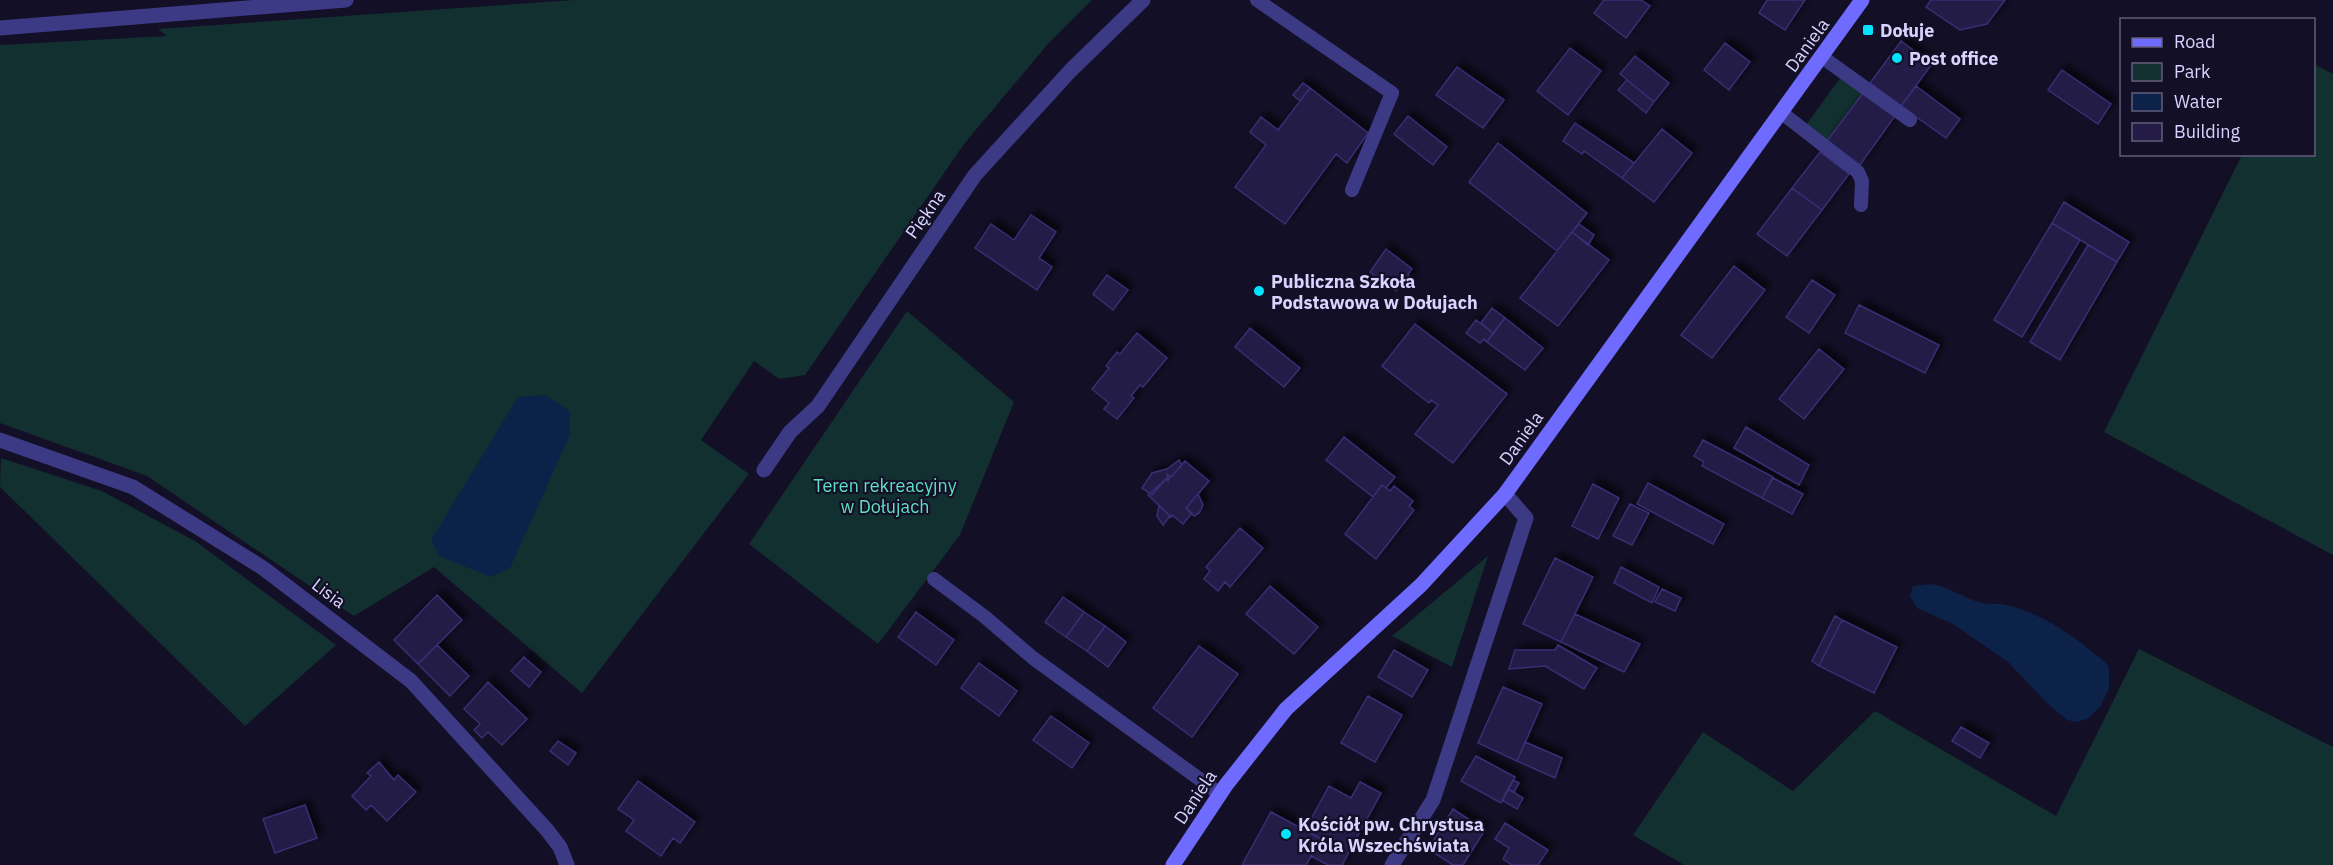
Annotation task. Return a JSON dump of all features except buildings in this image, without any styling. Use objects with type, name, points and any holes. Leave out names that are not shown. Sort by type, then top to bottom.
[{"type":"street","points":[[0,28],[181,6],[346,0]]},
{"type":"street","name":"Piękna","points":[[764,470],[790,432],[818,406],[975,175],[1071,70],[1143,0]]},
{"type":"street","name":"Daniela","points":[[1173,865],[1251,751],[1295,699],[1421,585],[1505,494],[1862,0]]},
{"type":"street","name":"Lisia","points":[[0,440],[134,487],[263,567],[411,681],[547,830],[560,847],[567,865]]},
{"type":"street","points":[[1392,865],[1433,800],[1526,518],[1505,494]]},
{"type":"lane","points":[[1257,0],[1392,93],[1352,190]]},
{"type":"lane","points":[[1822,57],[1910,120]]},
{"type":"lane","points":[[1782,113],[1858,172],[1862,181],[1861,205]]},
{"type":"lane","points":[[934,579],[1034,658],[1220,794]]},
{"type":"green space","points":[[574,0],[1092,0],[1047,45],[964,144],[805,375],[779,379],[754,361],[701,440],[749,474],[582,693],[434,567],[354,616],[147,476],[0,423],[0,45],[167,36],[158,29]]},
{"type":"green space","points":[[2315,65],[2333,74],[2333,555],[2104,432],[2242,156],[2315,156]]},
{"type":"green space","points":[[1840,78],[1863,93],[1827,141],[1806,125]]},
{"type":"green space","name":"Teren rekreacyjny w Dołujach","points":[[907,311],[1014,402],[960,535],[878,644],[749,544]]},
{"type":"green space","points":[[1,458],[102,491],[195,541],[336,645],[245,726],[0,487]]},
{"type":"green space","points":[[1488,556],[1452,667],[1392,636]]},
{"type":"green space","points":[[2139,649],[2333,747],[2333,865],[1684,865],[1633,835],[1703,732],[1793,791],[1875,711],[2056,816]]},
{"type":"water","points":[[545,395],[570,411],[570,435],[510,568],[491,577],[439,556],[431,540],[518,397]]},
{"type":"water","points":[[1932,584],[1979,602],[2021,609],[2049,622],[2074,638],[2109,666],[2109,689],[2100,707],[2087,719],[2077,722],[2067,720],[2047,703],[2008,662],[1953,624],[1917,608],[1910,596],[1913,586]]},
{"type":"place","name":"Dołuje","points":[[1868,30]]},
{"type":"place","name":"Post office","points":[[1897,58]]},
{"type":"place","name":"Publiczna Szkoła Podstawowa w Dołujach","points":[[1259,291]]},
{"type":"place","name":"Kościół pw. Chrystusa Króla Wszechświata","points":[[1286,834]]}]
